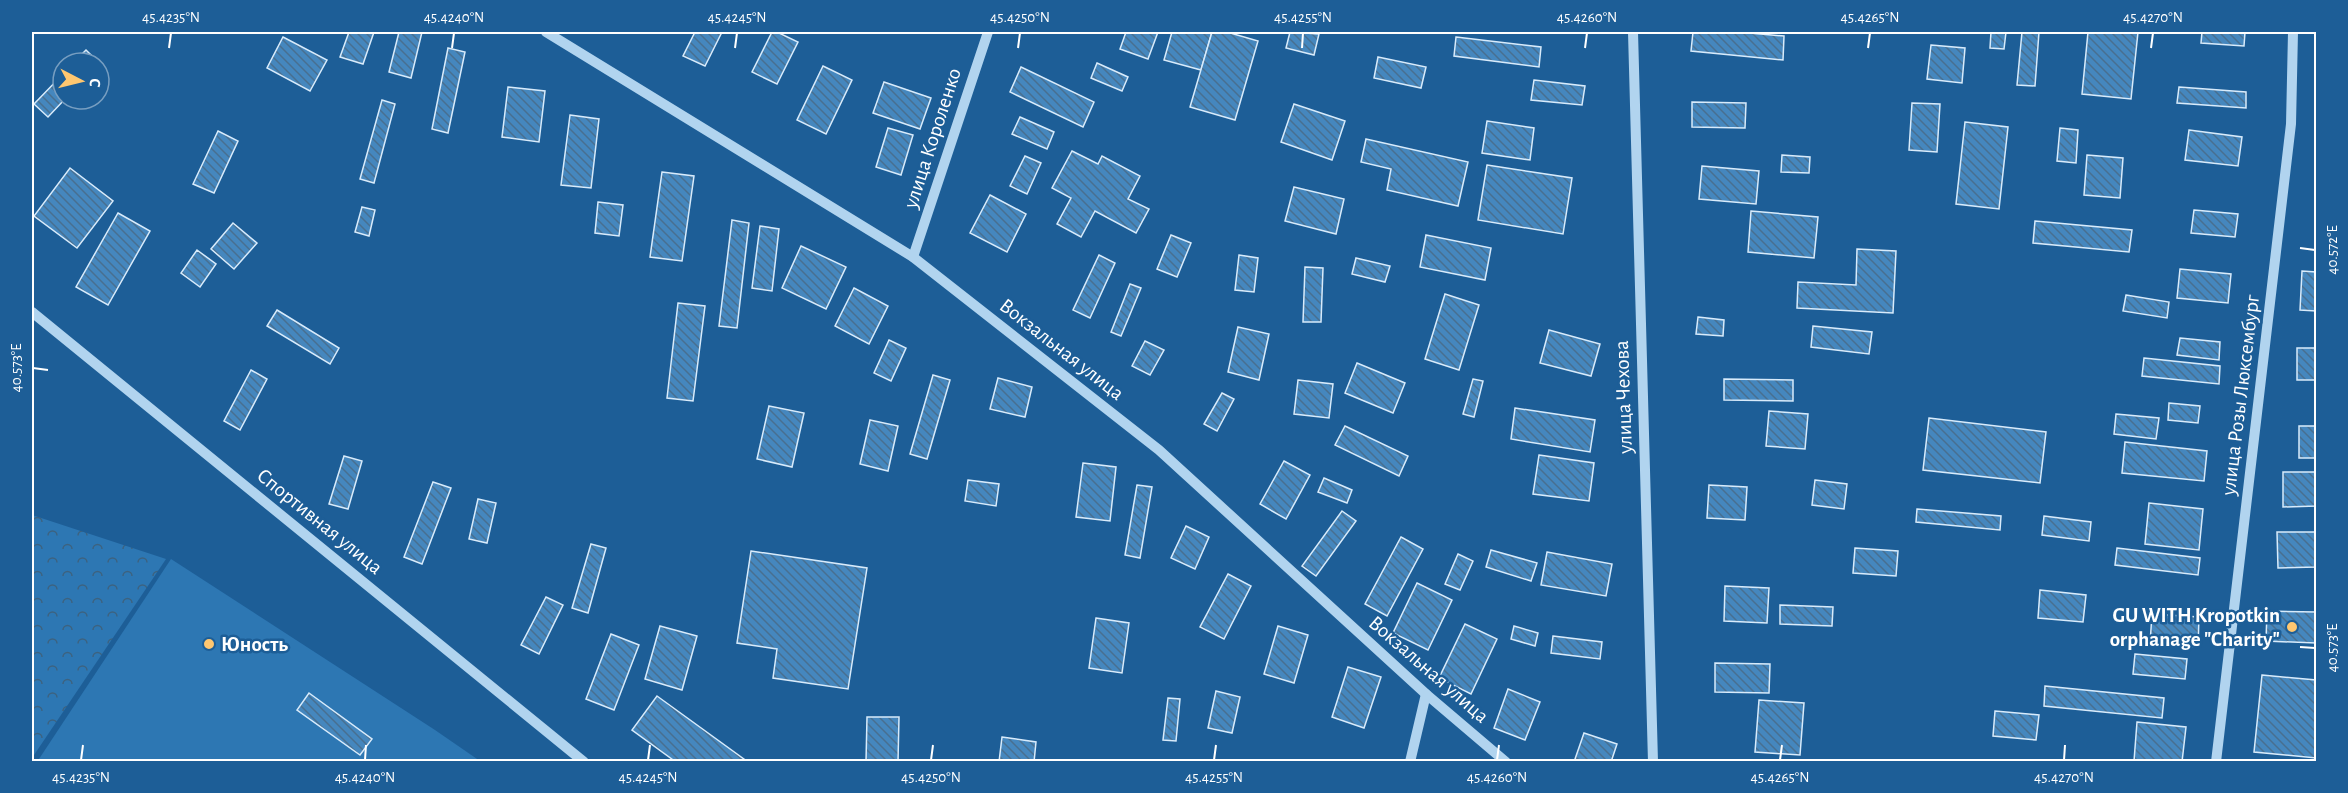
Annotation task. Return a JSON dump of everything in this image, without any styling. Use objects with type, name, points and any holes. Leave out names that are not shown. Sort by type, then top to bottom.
[{"type":"street","name":"Вокзальная улица","points":[[546,32],[913,257],[1159,450],[1426,694],[1506,762]]},
{"type":"street","name":"улица Короленко","points":[[913,257],[988,32]]},
{"type":"street","name":"улица Чехова","points":[[1633,32],[1653,762]]},
{"type":"street","name":"улица Розы Люксембург","points":[[2216,762],[2291,124],[2293,32]]},
{"type":"street","name":"Спортивная улица","points":[[32,312],[584,762]]},
{"type":"street","points":[[1410,762],[1426,694]]},
{"type":"green space","points":[[32,515],[166,559],[32,758]]},
{"type":"green space","name":"Юность","points":[[171,559],[435,730],[480,761],[37,762]]},
{"type":"building","points":[[349,32],[374,32],[363,64],[340,57]]},
{"type":"building","points":[[399,32],[422,32],[411,78],[389,72]]},
{"type":"building","points":[[695,32],[722,32],[705,66],[683,56]]},
{"type":"building","points":[[772,32],[798,42],[777,84],[752,72]]},
{"type":"building","points":[[1126,32],[1158,32],[1148,59],[1120,49]]},
{"type":"building","points":[[1172,32],[1212,32],[1201,70],[1164,60]]},
{"type":"building","points":[[1212,32],[1227,32],[1258,41],[1235,120],[1190,107]]},
{"type":"building","points":[[1290,32],[1319,34],[1314,55],[1286,48]]},
{"type":"building","points":[[1693,32],[1738,32],[1784,36],[1783,60],[1691,51]]},
{"type":"building","points":[[1991,32],[2006,32],[2004,49],[1990,48]]},
{"type":"building","points":[[2022,32],[2039,32],[2035,86],[2017,85]]},
{"type":"building","points":[[2088,32],[2138,32],[2131,99],[2082,94]]},
{"type":"building","points":[[2202,32],[2245,32],[2244,46],[2201,43]]},
{"type":"building","points":[[283,37],[327,60],[310,91],[267,68]]},
{"type":"building","points":[[1456,37],[1541,47],[1539,67],[1454,56]]},
{"type":"building","points":[[1931,45],[1965,48],[1962,83],[1927,79]]},
{"type":"building","points":[[448,48],[465,52],[448,133],[432,129]]},
{"type":"building","points":[[1378,57],[1426,67],[1421,88],[1374,78]]},
{"type":"building","points":[[1097,63],[1128,77],[1122,91],[1091,78]]},
{"type":"building","points":[[823,66],[852,80],[826,134],[797,120]]},
{"type":"building","points":[[1021,67],[1094,102],[1083,127],[1010,92]]},
{"type":"building","points":[[1534,80],[1585,86],[1582,105],[1531,100]]},
{"type":"building","points":[[884,82],[931,98],[920,129],[873,113]]},
{"type":"building","points":[[51,86],[51,111],[54,111],[48,117],[34,104]]},
{"type":"building","points":[[508,87],[545,91],[539,142],[502,137]]},
{"type":"building","points":[[2179,87],[2246,92],[2246,108],[2177,103]]},
{"type":"building","points":[[382,100],[395,104],[374,183],[360,179]]},
{"type":"building","points":[[1692,102],[1746,103],[1745,128],[1692,127]]},
{"type":"building","points":[[1912,103],[1940,104],[1937,152],[1909,150]]},
{"type":"building","points":[[1294,104],[1345,121],[1332,160],[1281,142]]},
{"type":"building","points":[[570,115],[599,119],[591,188],[561,185]]},
{"type":"building","points":[[1020,117],[1054,132],[1047,149],[1012,134]]},
{"type":"building","points":[[1487,121],[1534,128],[1530,160],[1482,153]]},
{"type":"building","points":[[1965,122],[2008,127],[1999,209],[1956,204]]},
{"type":"building","points":[[888,128],[913,135],[901,175],[876,167]]},
{"type":"building","points":[[2060,128],[2078,130],[2076,163],[2057,161]]},
{"type":"building","points":[[2189,130],[2242,137],[2238,166],[2185,160]]},
{"type":"building","points":[[218,131],[238,141],[214,193],[193,184]]},
{"type":"building","points":[[1366,139],[1468,162],[1458,206],[1387,190],[1391,169],[1361,162]]},
{"type":"building","points":[[1072,151],[1098,164],[1102,156],[1140,176],[1128,199],[1149,209],[1136,233],[1095,211],[1081,237],[1057,224],[1071,198],[1052,188]]},
{"type":"building","points":[[1782,155],[1810,157],[1809,173],[1781,172]]},
{"type":"building","points":[[2087,155],[2123,158],[2120,198],[2084,195]]},
{"type":"building","points":[[1025,156],[1041,163],[1027,194],[1010,186]]},
{"type":"building","points":[[1487,165],[1572,178],[1563,234],[1478,220]]},
{"type":"building","points":[[1702,166],[1759,171],[1756,204],[1699,199]]},
{"type":"building","points":[[70,168],[113,201],[77,248],[34,216]]},
{"type":"building","points":[[662,172],[694,176],[682,261],[650,257]]},
{"type":"building","points":[[1294,187],[1344,199],[1336,234],[1285,221]]},
{"type":"building","points":[[990,195],[1026,214],[1007,252],[970,233]]},
{"type":"building","points":[[598,202],[623,205],[619,236],[595,233]]},
{"type":"building","points":[[362,207],[375,210],[369,236],[355,232]]},
{"type":"building","points":[[2194,210],[2238,214],[2235,237],[2191,233]]},
{"type":"building","points":[[1751,211],[1818,217],[1814,258],[1748,252]]},
{"type":"building","points":[[118,213],[150,231],[108,305],[76,287]]},
{"type":"building","points":[[732,220],[749,223],[737,328],[719,326]]},
{"type":"building","points":[[2035,221],[2132,230],[2129,252],[2033,243]]},
{"type":"building","points":[[233,223],[257,243],[234,269],[211,249]]},
{"type":"building","points":[[760,226],[779,229],[772,291],[752,288]]},
{"type":"building","points":[[1171,235],[1191,243],[1177,277],[1157,269]]},
{"type":"building","points":[[1426,235],[1491,248],[1485,280],[1420,267]]},
{"type":"building","points":[[801,246],[846,267],[826,309],[782,288]]},
{"type":"building","points":[[1857,249],[1896,251],[1893,313],[1797,308],[1798,282],[1856,285]]},
{"type":"building","points":[[197,250],[216,264],[200,287],[181,273]]},
{"type":"building","points":[[1099,255],[1115,263],[1090,318],[1073,310]]},
{"type":"building","points":[[1239,255],[1258,258],[1254,292],[1235,290]]},
{"type":"building","points":[[1356,258],[1390,266],[1385,282],[1352,274]]},
{"type":"building","points":[[1305,267],[1323,268],[1321,322],[1303,322]]},
{"type":"building","points":[[2180,269],[2231,274],[2228,303],[2177,298]]},
{"type":"building","points":[[2302,271],[2316,272],[2316,311],[2300,310]]},
{"type":"building","points":[[1130,284],[1141,288],[1121,336],[1111,332]]},
{"type":"building","points":[[854,288],[888,306],[869,344],[835,326]]},
{"type":"building","points":[[1445,294],[1479,305],[1459,370],[1425,359]]},
{"type":"building","points":[[2126,295],[2169,302],[2167,318],[2123,311]]},
{"type":"building","points":[[678,303],[705,306],[693,401],[667,398]]},
{"type":"building","points":[[277,310],[339,348],[330,364],[267,326]]},
{"type":"building","points":[[1698,317],[1724,320],[1723,336],[1696,334]]},
{"type":"building","points":[[1813,326],[1872,332],[1869,354],[1811,347]]},
{"type":"building","points":[[1238,327],[1269,334],[1259,380],[1228,372]]},
{"type":"building","points":[[1549,330],[1600,344],[1591,376],[1540,363]]},
{"type":"building","points":[[2180,338],[2220,342],[2219,360],[2177,355]]},
{"type":"building","points":[[889,340],[906,348],[891,381],[874,373]]},
{"type":"building","points":[[1145,341],[1164,350],[1150,375],[1132,366]]},
{"type":"building","points":[[2297,348],[2316,348],[2316,380],[2297,380]]},
{"type":"building","points":[[2144,358],[2220,366],[2219,384],[2142,376]]},
{"type":"building","points":[[1357,363],[1405,383],[1393,413],[1345,393]]},
{"type":"building","points":[[251,370],[267,379],[240,430],[224,421]]},
{"type":"building","points":[[933,375],[950,380],[927,459],[910,454]]},
{"type":"building","points":[[998,378],[1032,387],[1025,417],[990,409]]},
{"type":"building","points":[[1473,379],[1483,381],[1474,417],[1463,414]]},
{"type":"building","points":[[1724,379],[1793,380],[1793,401],[1724,400]]},
{"type":"building","points":[[1298,380],[1333,384],[1329,418],[1294,414]]},
{"type":"building","points":[[1222,393],[1234,399],[1217,431],[1204,424]]},
{"type":"building","points":[[2169,403],[2200,406],[2198,423],[2168,420]]},
{"type":"building","points":[[769,406],[804,413],[792,467],[757,459]]},
{"type":"building","points":[[1515,408],[1595,420],[1590,452],[1511,439]]},
{"type":"building","points":[[1769,411],[1808,414],[1805,449],[1766,446]]},
{"type":"building","points":[[2116,414],[2159,418],[2156,439],[2114,434]]},
{"type":"building","points":[[1929,418],[2046,432],[2040,483],[1923,470]]},
{"type":"building","points":[[870,420],[898,426],[888,471],[860,464]]},
{"type":"building","points":[[1345,426],[1408,456],[1399,476],[1335,445]]},
{"type":"building","points":[[2299,426],[2316,426],[2316,458],[2299,458]]},
{"type":"building","points":[[2125,442],[2207,451],[2204,481],[2122,473]]},
{"type":"building","points":[[1539,455],[1594,463],[1589,501],[1533,494]]},
{"type":"building","points":[[344,456],[362,461],[348,509],[329,504]]},
{"type":"building","points":[[1284,461],[1310,475],[1286,519],[1260,504]]},
{"type":"building","points":[[1083,463],[1116,467],[1110,521],[1076,517]]},
{"type":"building","points":[[2283,472],[2316,472],[2316,506],[2283,507]]},
{"type":"building","points":[[1324,478],[1352,490],[1347,503],[1318,492]]},
{"type":"building","points":[[968,480],[999,484],[996,506],[965,501]]},
{"type":"building","points":[[1815,480],[1847,484],[1844,509],[1812,505]]},
{"type":"building","points":[[433,482],[451,488],[422,564],[404,557]]},
{"type":"building","points":[[1137,485],[1152,487],[1140,558],[1125,555]]},
{"type":"building","points":[[1709,485],[1747,487],[1745,520],[1707,518]]},
{"type":"building","points":[[478,499],[496,503],[487,543],[469,539]]},
{"type":"building","points":[[2149,503],[2203,509],[2199,550],[2145,544]]},
{"type":"building","points":[[1917,509],[2001,516],[2000,530],[1916,522]]},
{"type":"building","points":[[1342,511],[1356,521],[1316,576],[1302,566]]},
{"type":"building","points":[[2044,516],[2091,522],[2089,541],[2042,535]]},
{"type":"building","points":[[1186,526],[1209,537],[1195,569],[1171,558]]},
{"type":"building","points":[[2277,532],[2316,532],[2316,567],[2278,568]]},
{"type":"building","points":[[1401,537],[1423,549],[1387,616],[1365,604]]},
{"type":"building","points":[[591,544],[606,548],[588,613],[572,608]]},
{"type":"building","points":[[1855,548],[1898,551],[1896,576],[1853,573]]},
{"type":"building","points":[[2117,548],[2200,558],[2198,575],[2115,565]]},
{"type":"building","points":[[1491,550],[1537,563],[1531,581],[1486,567]]},
{"type":"building","points":[[751,551],[867,568],[848,689],[773,678],[777,649],[737,643]]},
{"type":"building","points":[[1547,552],[1612,564],[1606,596],[1541,585]]},
{"type":"building","points":[[1458,554],[1473,561],[1460,590],[1445,584]]},
{"type":"building","points":[[1228,574],[1251,586],[1224,639],[1200,627]]},
{"type":"building","points":[[1417,583],[1452,600],[1428,650],[1393,633]]},
{"type":"building","points":[[1725,586],[1769,588],[1767,623],[1724,621]]},
{"type":"building","points":[[2040,590],[2086,595],[2083,622],[2038,618]]},
{"type":"building","points":[[546,597],[563,605],[539,654],[521,645]]},
{"type":"building","points":[[1780,605],[1833,607],[1832,626],[1780,624]]},
{"type":"building","name":"GU WITH Kropotkin orphanage \"Charity\"","points":[[2267,611],[2316,612],[2316,643],[2266,641]]},
{"type":"building","points":[[2152,614],[2199,617],[2198,647],[2150,644]]},
{"type":"building","points":[[1096,618],[1129,623],[1122,673],[1089,668]]},
{"type":"building","points":[[1465,624],[1497,639],[1471,694],[1439,678]]},
{"type":"building","points":[[660,626],[697,636],[682,690],[645,679]]},
{"type":"building","points":[[1278,626],[1308,635],[1294,683],[1264,674]]},
{"type":"building","points":[[1514,626],[1538,633],[1535,646],[1511,639]]},
{"type":"building","points":[[611,634],[639,645],[614,710],[586,699]]},
{"type":"building","points":[[1553,636],[1602,642],[1600,659],[1551,653]]},
{"type":"building","points":[[2135,654],[2187,659],[2185,679],[2133,674]]},
{"type":"building","points":[[1715,663],[1770,664],[1769,693],[1715,692]]},
{"type":"building","points":[[1348,667],[1381,677],[1364,728],[1332,717]]},
{"type":"building","points":[[2262,675],[2316,680],[2316,758],[2254,752]]},
{"type":"building","points":[[2045,686],[2164,698],[2162,718],[2044,706]]},
{"type":"building","points":[[1508,689],[1540,702],[1525,740],[1494,728]]},
{"type":"building","points":[[1216,691],[1240,697],[1232,733],[1208,728]]},
{"type":"building","points":[[309,693],[372,739],[360,755],[297,710]]},
{"type":"building","points":[[657,696],[748,762],[676,762],[632,730]]},
{"type":"building","points":[[1168,698],[1180,699],[1176,741],[1163,740]]},
{"type":"building","points":[[1759,700],[1804,703],[1800,755],[1755,752]]},
{"type":"building","points":[[1995,711],[2039,715],[2036,740],[1993,736]]},
{"type":"building","points":[[867,717],[899,717],[898,762],[866,762]]},
{"type":"building","points":[[2137,722],[2186,727],[2182,762],[2134,761]]},
{"type":"building","points":[[1584,733],[1617,744],[1611,762],[1574,762]]},
{"type":"building","points":[[1002,737],[1036,742],[1034,762],[999,762]]},
{"type":"place","name":"GU WITH Kropotkin orphanage \"Charity\"","points":[[2292,627]]},
{"type":"place","name":"Юность","points":[[209,644]]}]
